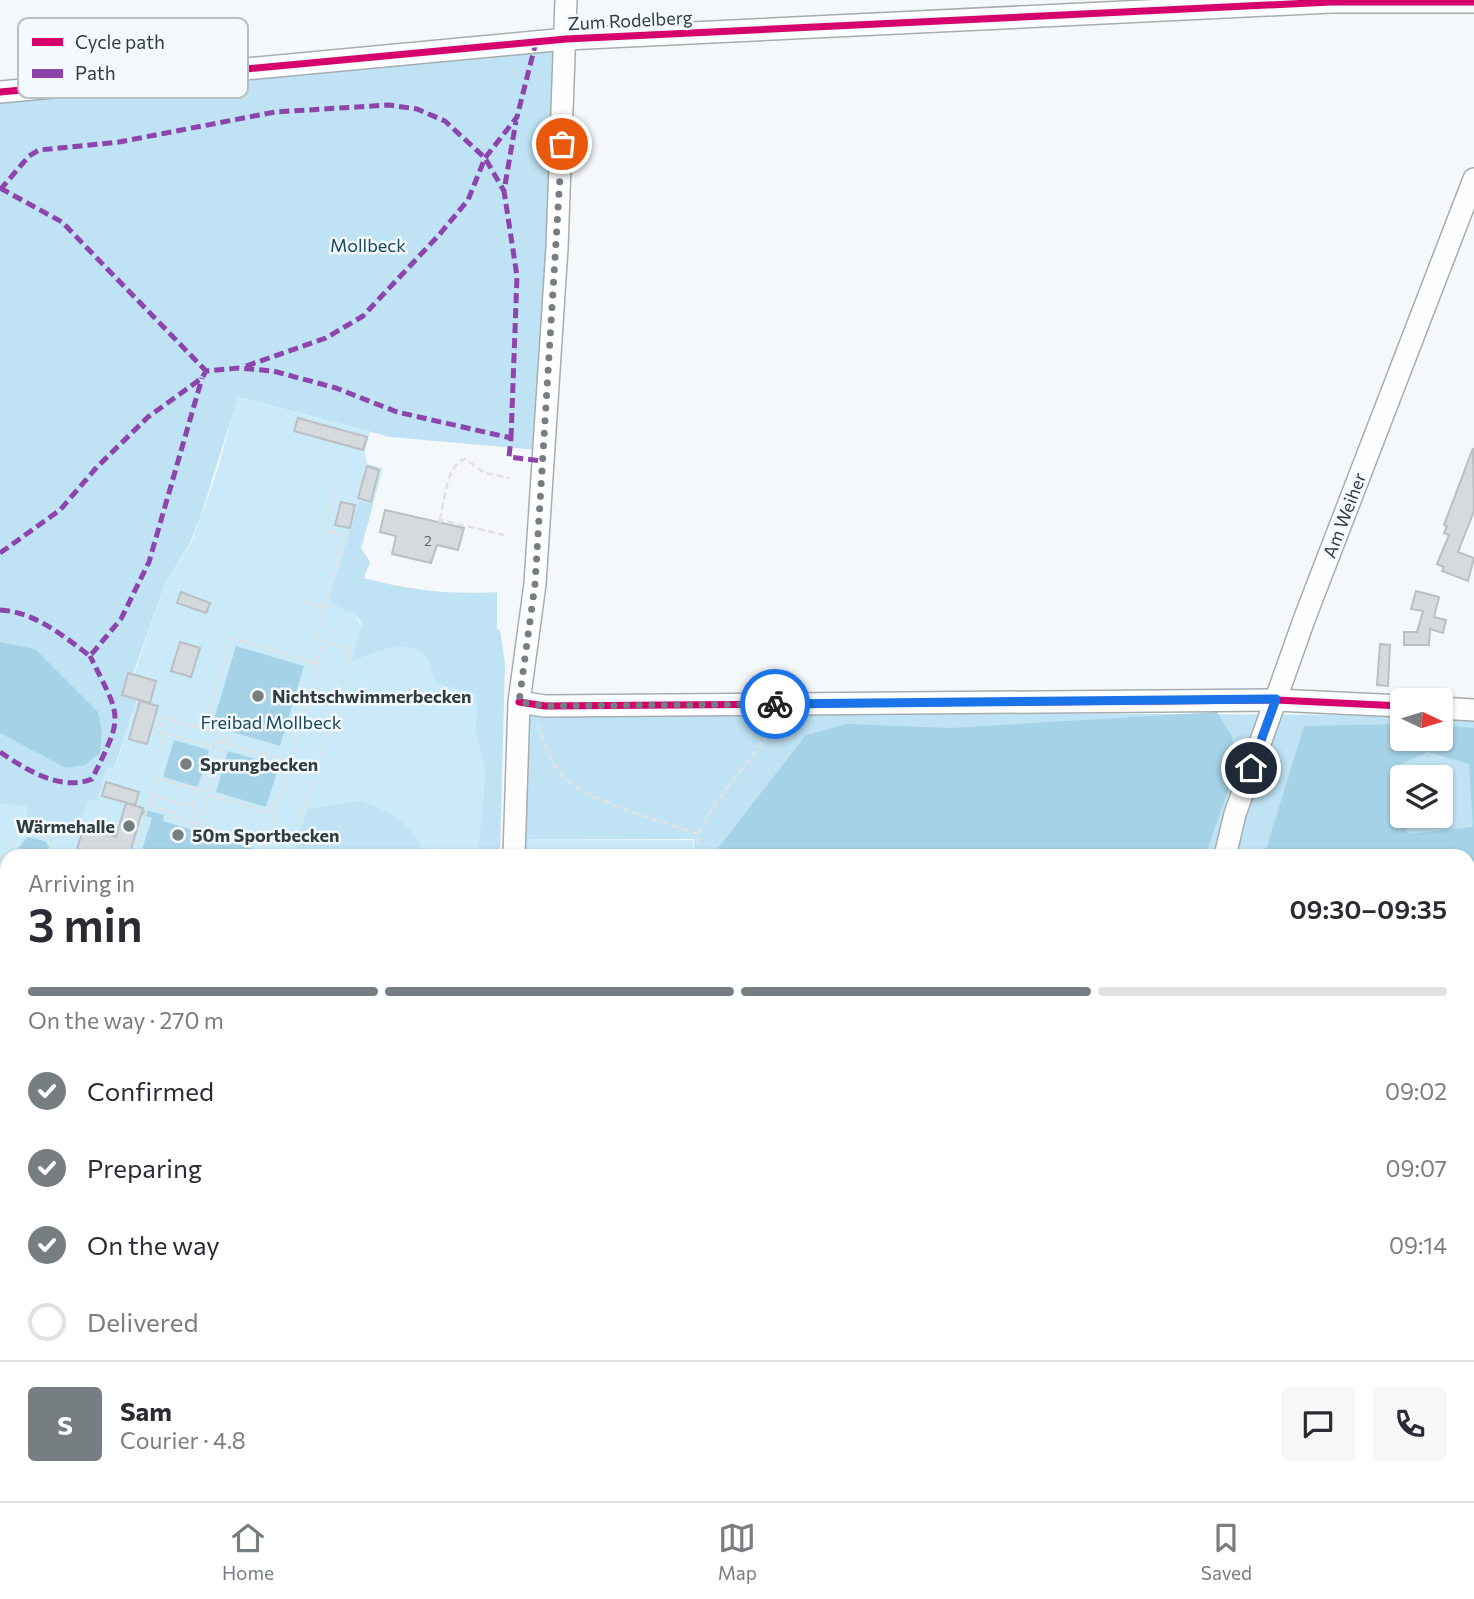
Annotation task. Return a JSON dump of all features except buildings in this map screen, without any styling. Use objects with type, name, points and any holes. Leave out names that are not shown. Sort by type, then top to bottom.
[{"type":"street","points":[[514,849],[519,702],[535,584],[557,248],[566,0]]},
{"type":"street","name":"Zum Rodelberg","points":[[248,69],[566,39],[1331,2],[1474,2]]},
{"type":"street","name":"Zum Rodelberg","points":[[0,92],[18,90]]},
{"type":"street","name":"Am Weiher","points":[[1226,849],[1235,814],[1276,699],[1474,179]]},
{"type":"street","points":[[519,702],[545,706],[1276,699],[1390,705]]},
{"type":"street","points":[[1453,709],[1474,710]]},
{"type":"path","points":[[504,535],[440,522],[452,470],[457,461],[465,459],[485,473],[510,478]]},
{"type":"path","points":[[290,849],[351,649],[317,640],[323,608],[344,535],[324,530],[337,477]]},
{"type":"path","points":[[305,602],[323,608]]},
{"type":"path","points":[[203,729],[231,638],[316,663]]},
{"type":"path","points":[[264,849],[323,642]]},
{"type":"path","points":[[519,702],[534,709],[544,744],[560,774],[592,795],[698,834]]},
{"type":"path","points":[[698,849],[698,834],[714,805],[791,704]]},
{"type":"path","points":[[199,826],[227,736],[162,717],[159,732],[214,747]]},
{"type":"path","points":[[158,754],[164,733]]},
{"type":"path","points":[[156,778],[202,791],[216,740],[317,767]]},
{"type":"path","points":[[134,849],[158,770]]},
{"type":"path","points":[[192,806],[197,790]]},
{"type":"path","points":[[151,795],[196,807],[191,823]]},
{"type":"path","points":[[208,795],[274,814]]},
{"type":"path","points":[[148,806],[172,812],[170,817],[265,845]]},
{"type":"path","points":[[9,849],[18,830],[45,836],[55,849]]},
{"type":"green space","name":"Mollbeck","points":[[548,48],[557,53],[538,450],[390,437],[238,397],[190,543],[165,584],[133,674],[128,674],[122,695],[137,699],[114,769],[107,766],[97,801],[88,800],[77,835],[28,819],[27,806],[0,804],[0,98],[248,98],[248,75]]},
{"type":"green space","name":"Freibad Mollbeck","points":[[237,397],[370,432],[365,451],[367,464],[383,468],[361,548],[370,562],[357,592],[356,615],[360,623],[496,656],[496,849],[0,849],[0,804],[27,806],[77,834],[88,799],[97,801],[107,766],[115,768],[137,700],[122,695],[128,673],[134,674],[165,584],[191,543],[218,469]]},
{"type":"green space","points":[[359,501],[373,505],[361,548],[370,562],[364,578],[430,591],[497,592],[497,629],[500,630],[505,663],[500,849],[479,849],[486,771],[475,729],[478,711],[475,694],[436,683],[427,657],[411,648],[379,650],[352,662],[359,632],[364,627],[355,613],[345,611],[329,600]]},
{"type":"green space","points":[[524,711],[1390,715],[1390,751],[1453,751],[1453,715],[1474,715],[1474,849],[694,849],[694,839],[525,839]]},
{"type":"green space","points":[[360,801],[399,820],[421,849],[294,849],[308,809]]},
{"type":"green space","points":[[525,839],[693,840],[693,849],[525,849]]},
{"type":"shaded area","points":[[0,642],[35,649],[98,712],[102,729],[100,753],[85,765],[66,768],[0,733]]},
{"type":"shaded area","name":"Nichtschwimmerbecken","points":[[236,646],[304,666],[280,746],[212,726]]},
{"type":"shaded area","points":[[1217,712],[1232,736],[1236,768],[1207,849],[717,849],[806,735],[847,724],[951,728]]},
{"type":"shaded area","points":[[1390,724],[1390,751],[1453,751],[1453,726],[1474,728],[1474,849],[1266,849],[1304,726]]},
{"type":"shaded area","name":"Sprungbecken","points":[[174,740],[209,750],[198,787],[163,777]]},
{"type":"shaded area","points":[[228,751],[279,766],[266,807],[216,792]]},
{"type":"shaded area","name":"50m Sportbecken","points":[[135,807],[164,815],[163,821],[254,849],[142,849],[152,818],[134,812]]},
{"type":"shaded area","points":[[27,837],[45,841],[49,847],[48,849],[18,849]]},
{"type":"marked path","points":[[246,366],[326,338],[363,316],[439,235],[468,200],[485,158],[517,117],[536,42]]},
{"type":"marked path","points":[[0,190],[29,156],[39,150],[119,142],[275,112],[389,105],[417,109],[445,121],[485,158],[504,191]]},
{"type":"marked path","points":[[511,438],[517,276],[504,191],[516,121]]},
{"type":"marked path","points":[[0,188],[62,222],[206,371]]},
{"type":"marked path","points":[[0,553],[60,510],[97,467],[148,417],[202,378],[206,371],[239,368],[273,371],[336,388],[397,412],[511,438],[509,457],[542,461]]},
{"type":"marked path","points":[[0,610],[36,620],[90,656],[121,619],[149,562],[202,378]]},
{"type":"marked path","points":[[0,752],[32,771],[56,781],[68,783],[92,779],[110,741],[115,717],[108,693],[90,656]]},
{"type":"cycle path","points":[[248,69],[566,39],[1331,2],[1474,2]]},
{"type":"cycle path","points":[[0,92],[18,90]]},
{"type":"cycle path","points":[[519,702],[545,706],[1276,700],[1390,705]]},
{"type":"way so far","points":[[562,144],[535,584],[519,702],[545,706],[775,704]]},
{"type":"place","name":"Nichtschwimmerbecken","points":[[258,696]]},
{"type":"place","name":"Sprungbecken","points":[[186,764]]},
{"type":"place","name":"Wärmehalle","points":[[129,826]]},
{"type":"place","name":"50m Sportbecken","points":[[178,835]]},
{"type":"route","points":[[775,704],[1276,699],[1251,768]]}]
